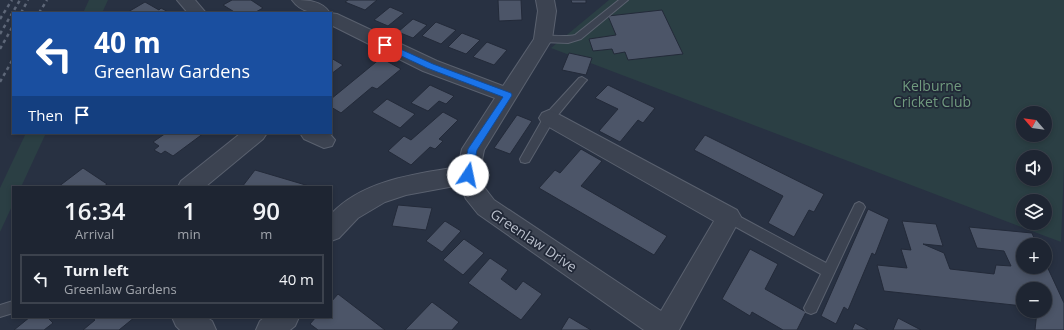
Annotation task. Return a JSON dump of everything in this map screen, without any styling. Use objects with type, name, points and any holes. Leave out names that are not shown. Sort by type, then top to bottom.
[{"type":"street","points":[[186,0],[197,12]]},
{"type":"street","points":[[301,0],[320,12]]},
{"type":"street","points":[[332,230],[349,211],[360,203],[376,196],[413,183],[468,175],[473,149],[543,39],[546,6]]},
{"type":"street","points":[[332,18],[430,66],[508,95]]},
{"type":"street","points":[[549,118],[729,217],[665,330]]},
{"type":"street","points":[[189,186],[255,134]]},
{"type":"street","name":"Greenlaw Drive","points":[[468,175],[474,192],[486,207],[665,330]]},
{"type":"street","points":[[186,318],[203,330]]},
{"type":"street","points":[[270,330],[285,318]]},
{"type":"lane","points":[[543,39],[568,40],[578,37],[624,0]]},
{"type":"lane","points":[[525,159],[549,118],[582,80]]},
{"type":"lane","points":[[811,308],[859,207]]},
{"type":"lane","points":[[729,217],[828,271]]},
{"type":"lane","points":[[0,311],[12,307]]},
{"type":"green space","points":[[89,0],[108,0],[102,12],[83,12]]},
{"type":"green space","name":"Kelburne Cricket Club","points":[[609,0],[1064,0],[1064,167],[1061,242],[1029,230],[1052,230],[1052,194],[1016,194],[1016,225],[551,48]]},
{"type":"green space","points":[[26,134],[46,134],[21,186],[12,186],[12,206],[0,232],[0,188]]},
{"type":"building","points":[[232,0],[251,0],[263,8],[256,12],[234,12],[223,5]]},
{"type":"building","points":[[348,0],[377,0],[365,10],[345,2]]},
{"type":"building","points":[[498,0],[521,0],[522,20],[499,21]]},
{"type":"building","points":[[571,0],[586,0],[586,3],[572,3]]},
{"type":"building","points":[[145,2],[159,10],[161,8],[168,12],[128,12]]},
{"type":"building","points":[[390,7],[404,13],[388,26],[374,20]]},
{"type":"building","points":[[662,10],[683,54],[628,60],[625,52],[614,54],[612,49],[593,51],[589,39],[616,35],[608,16]]},
{"type":"building","points":[[413,19],[427,25],[413,38],[398,32]]},
{"type":"building","points":[[436,22],[456,30],[441,44],[422,36]]},
{"type":"building","points":[[462,33],[480,40],[466,54],[448,47]]},
{"type":"building","points":[[487,42],[507,50],[494,65],[473,57]]},
{"type":"building","points":[[569,53],[592,58],[586,75],[562,70]]},
{"type":"building","points":[[381,58],[401,69],[377,89],[372,87],[341,113],[332,108],[332,98]]},
{"type":"building","points":[[332,59],[343,65],[332,73]]},
{"type":"building","points":[[430,85],[454,96],[446,104],[439,101],[428,111],[411,103]]},
{"type":"building","points":[[608,85],[655,108],[643,123],[638,120],[620,142],[599,131],[618,109],[595,98]]},
{"type":"building","points":[[387,99],[415,114],[400,128],[372,112]]},
{"type":"building","points":[[443,112],[458,120],[439,139],[443,141],[435,149],[430,147],[411,165],[388,151],[404,136],[411,140]]},
{"type":"building","points":[[517,115],[532,121],[510,154],[494,148]]},
{"type":"building","points":[[165,134],[203,134],[173,156],[165,151],[161,154],[154,150],[159,146],[153,142]]},
{"type":"building","points":[[705,135],[824,194],[814,212],[809,210],[794,237],[768,223],[783,196],[694,150]]},
{"type":"building","points":[[581,149],[602,161],[581,186],[667,236],[654,255],[539,188],[555,170],[560,173]]},
{"type":"building","points":[[83,168],[107,184],[104,186],[59,186]]},
{"type":"building","points":[[255,170],[309,186],[243,186]]},
{"type":"building","points":[[398,205],[432,208],[426,230],[392,226]]},
{"type":"building","points":[[868,209],[889,219],[875,255],[872,253],[848,310],[844,307],[836,324],[821,316]]},
{"type":"building","points":[[445,221],[461,231],[442,252],[426,241]]},
{"type":"building","points":[[902,221],[936,224],[943,246],[923,244],[944,253],[950,269],[994,274],[996,265],[1011,266],[1004,251],[977,248],[969,227],[1032,233],[1034,238],[1016,238],[1016,274],[1051,274],[1064,303],[1064,330],[1035,330],[1036,318],[1052,318],[1052,282],[1016,282],[1016,305],[884,291],[877,265],[907,268],[901,249],[911,250]]},
{"type":"building","points":[[464,239],[484,253],[463,275],[443,260]]},
{"type":"building","points":[[750,249],[778,264],[765,289],[806,312],[797,330],[783,330],[752,312],[750,316],[722,299]]},
{"type":"building","points":[[490,258],[508,270],[501,279],[516,290],[523,281],[542,294],[521,320],[468,283]]},
{"type":"building","points":[[338,294],[385,330],[318,330],[310,324],[315,318],[332,318],[332,301]]},
{"type":"building","points":[[432,302],[459,322],[452,330],[405,330]]},
{"type":"building","points":[[569,317],[591,330],[561,330]]},
{"type":"building","points":[[29,318],[48,318],[53,323],[44,330],[14,330]]},
{"type":"building","points":[[92,318],[134,318],[119,330],[83,330],[95,320]]},
{"type":"building","points":[[898,318],[921,330],[893,330]]},
{"type":"building","points":[[855,323],[868,330],[852,330]]},
{"type":"railway","points":[[0,19],[12,0]]},
{"type":"railway","points":[[13,12],[20,0]]},
{"type":"railway","points":[[22,12],[28,0]]},
{"type":"railway","points":[[40,12],[47,0]]},
{"type":"railway","points":[[0,34],[12,14]]},
{"type":"railway","points":[[0,49],[12,28]]},
{"type":"railway","points":[[0,82],[12,61]]},
{"type":"route","points":[[385,45],[430,66],[508,95],[473,149],[468,175]]}]
